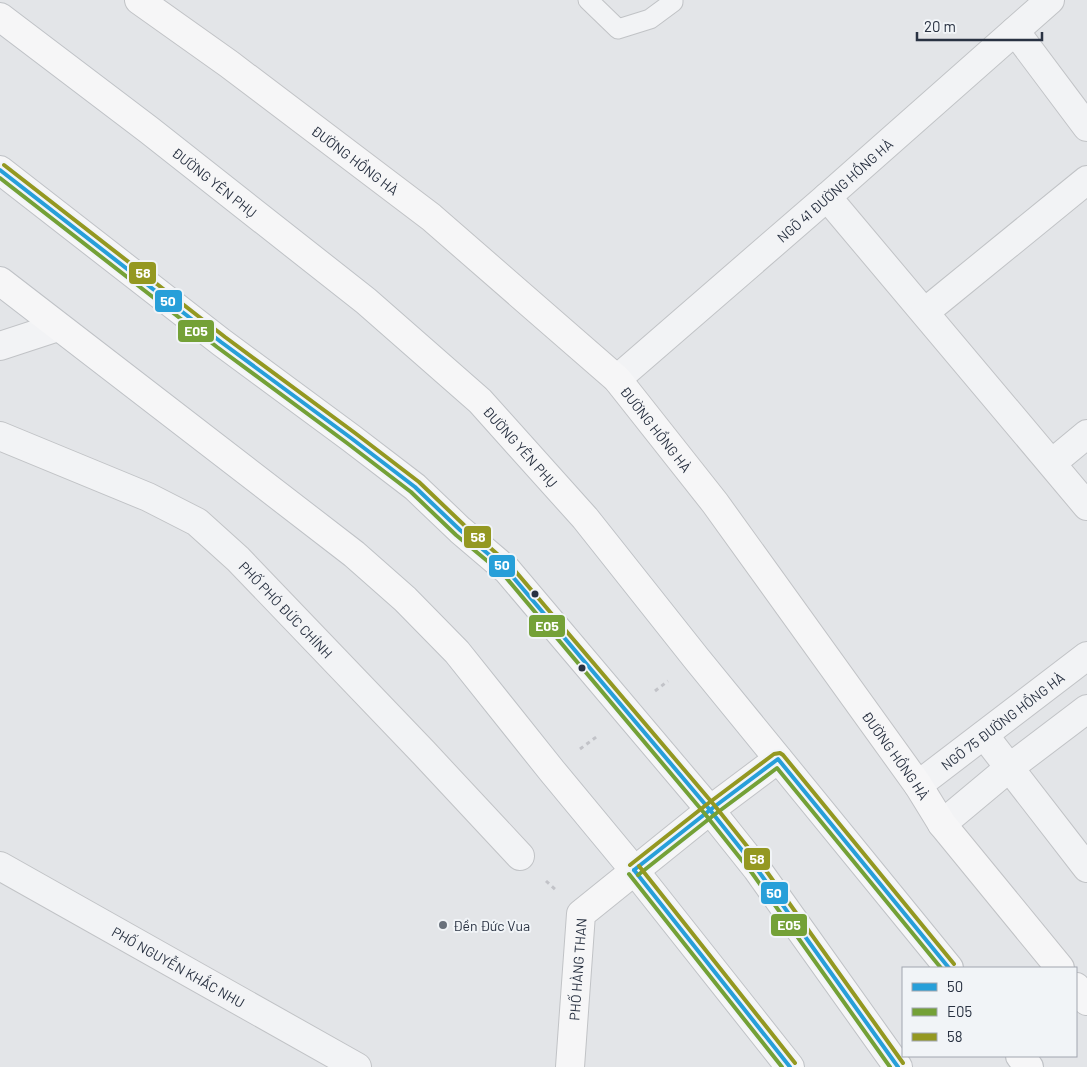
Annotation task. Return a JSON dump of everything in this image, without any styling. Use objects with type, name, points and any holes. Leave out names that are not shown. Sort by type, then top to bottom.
[{"type":"main road","name":"ĐƯỜNG HỒNG HÀ","points":[[139,0],[229,64],[431,217],[617,379],[715,503],[918,785],[942,824],[1059,967]]},
{"type":"main road","name":"ĐƯỜNG YÊN PHỤ","points":[[0,17],[157,136],[366,301],[480,401],[585,518],[696,658],[949,967]]},
{"type":"main road","points":[[0,170],[221,342],[415,487],[460,530],[507,570],[710,810],[757,869],[898,1067]]},
{"type":"main road","points":[[0,281],[354,554],[405,599],[457,652],[634,870],[790,1067]]},
{"type":"main road","name":"PHỐ HÀNG THAN","points":[[570,1067],[582,914],[634,870],[778,759]]},
{"type":"main road","points":[[1077,988],[1087,1001]]},
{"type":"main road","points":[[1021,1057],[1029,1067]]},
{"type":"street","name":"NGÕ 41 ĐƯỜNG HỒNG HÀ","points":[[617,379],[1050,0]]},
{"type":"street","points":[[1015,31],[1087,127]]},
{"type":"street","points":[[925,312],[1087,180]]},
{"type":"street","points":[[827,197],[1087,506]]},
{"type":"street","points":[[0,346],[58,327]]},
{"type":"street","points":[[1052,463],[1087,434]]},
{"type":"street","name":"PHỐ PHÓ ĐỨC CHÍNH","points":[[0,436],[148,497],[197,522],[238,559],[520,856]]},
{"type":"street","name":"NGÕ 75 ĐƯỜNG HỒNG HÀ","points":[[918,785],[1087,656]]},
{"type":"street","points":[[942,824],[1010,768],[1087,709]]},
{"type":"street","points":[[984,735],[1087,868]]},
{"type":"street","name":"PHỐ NGUYỄN KHẮC NHU","points":[[0,866],[356,1067]]},
{"type":"lane","points":[[588,0],[618,28],[650,19],[673,2],[673,0]]},
{"type":"path","points":[[520,856],[582,914]]},
{"type":"transit line","name":"58","points":[[4,165],[225,337],[419,482],[511,566],[715,806],[762,865],[903,1063]]},
{"type":"transit line","name":"50","points":[[0,170],[221,342],[415,487],[460,530],[507,570],[710,810],[757,869],[898,1067]]},
{"type":"transit line","name":"E05","points":[[0,178],[217,347],[411,492],[456,535],[503,574],[705,814],[752,873],[890,1067]]},
{"type":"transit line","name":"58","points":[[630,865],[774,754],[780,753],[954,964]]},
{"type":"transit line","name":"50","points":[[634,870],[778,759],[948,967]]},
{"type":"transit line","name":"E05","points":[[638,875],[777,768],[940,967]]},
{"type":"transit line","name":"58","points":[[639,866],[795,1063]]},
{"type":"transit line","name":"50","points":[[634,870],[790,1067]]},
{"type":"transit line","name":"E05","points":[[629,874],[782,1067]]},
{"type":"place","name":"Đền Đức Vua","points":[[443,925]]}]
